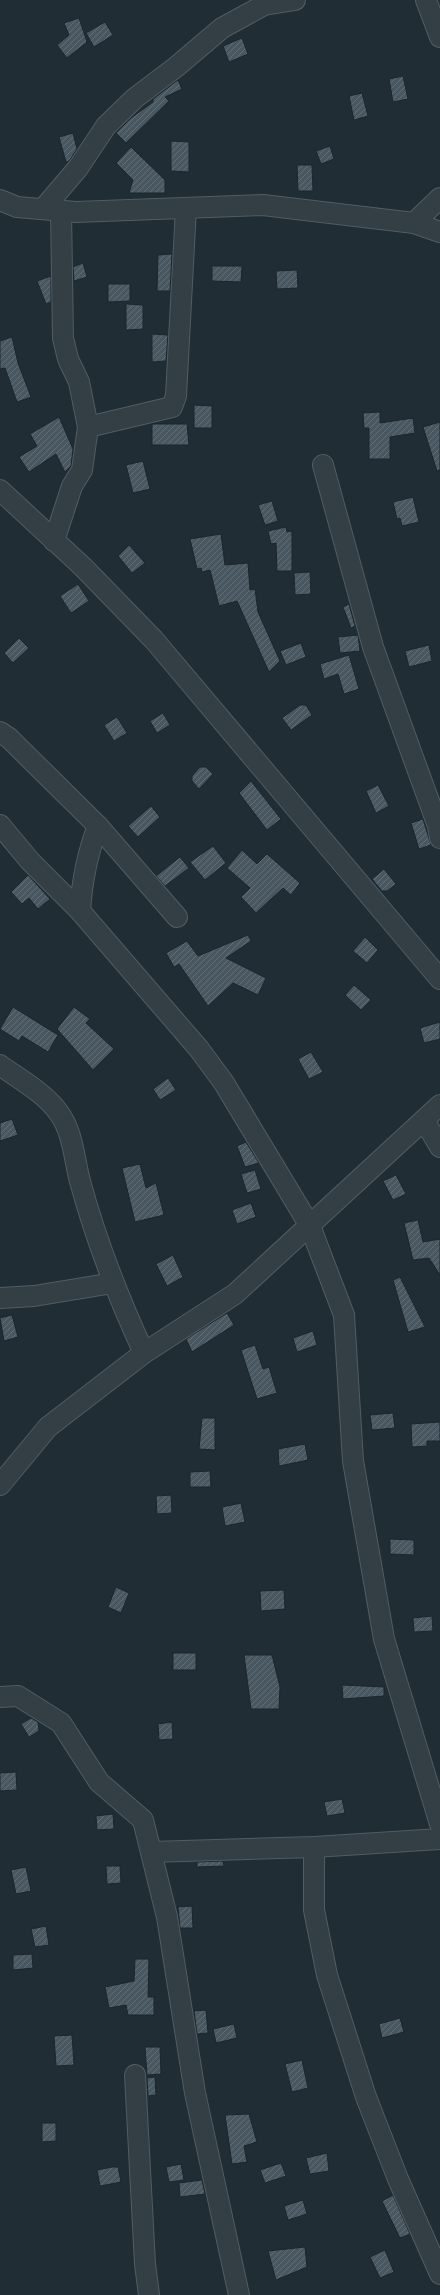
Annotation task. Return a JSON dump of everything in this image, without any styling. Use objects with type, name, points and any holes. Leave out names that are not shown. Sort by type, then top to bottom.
[{"type":"street","points":[[54,541],[72,486],[82,470],[88,427],[79,382],[68,359],[63,338],[52,210],[106,126],[135,98],[176,67],[222,28],[264,6],[295,0]]},
{"type":"street","points":[[426,0],[440,37]]},
{"type":"street","points":[[414,223],[440,198]]},
{"type":"street","points":[[0,200],[17,207],[52,210],[262,205],[414,223],[440,232]]},
{"type":"street","points":[[88,427],[172,407],[176,396],[186,208]]},
{"type":"street","points":[[323,465],[373,647],[438,826],[440,838]]},
{"type":"street","points":[[0,490],[83,567],[154,640],[440,979]]},
{"type":"street","points":[[3,739],[98,826],[177,917]]},
{"type":"street","points":[[0,825],[30,861],[80,911],[199,1049],[224,1083],[310,1226],[344,1315],[353,1461],[384,1639],[440,1824]]},
{"type":"street","points":[[80,911],[82,883],[89,850],[98,826]]},
{"type":"street","points":[[0,1065],[43,1096],[59,1112],[69,1132],[81,1185],[113,1283],[144,1353]]},
{"type":"street","points":[[0,1485],[48,1427],[144,1353],[235,1294],[310,1226],[328,1206],[440,1105]]},
{"type":"street","points":[[424,1120],[440,1147]]},
{"type":"street","points":[[0,1298],[34,1296],[113,1283]]},
{"type":"street","points":[[0,1697],[18,1696],[61,1723],[99,1782],[143,1820],[167,1918],[195,2093],[239,2295]]},
{"type":"street","points":[[151,1852],[314,1847],[440,1839]]},
{"type":"street","points":[[314,1847],[314,1910],[327,1975],[366,2097],[398,2179],[440,2274]]},
{"type":"street","points":[[135,2075],[145,2264],[149,2295]]},
{"type":"building","points":[[79,18],[87,42],[67,58],[57,45],[69,35],[64,23]]},
{"type":"building","points":[[105,22],[113,35],[94,47],[86,33]]},
{"type":"building","points":[[242,38],[248,54],[229,62],[223,46]]},
{"type":"building","points":[[403,76],[408,99],[393,102],[389,79]]},
{"type":"building","points":[[178,80],[182,89],[165,97],[169,101],[126,143],[116,133],[131,118],[153,102],[153,99]]},
{"type":"building","points":[[362,93],[368,116],[354,120],[349,96]]},
{"type":"building","points":[[73,133],[77,149],[69,161],[66,162],[59,137]]},
{"type":"building","points":[[171,141],[189,142],[189,172],[171,171]]},
{"type":"building","points":[[330,146],[334,159],[321,164],[316,151]]},
{"type":"building","points":[[131,147],[165,180],[165,193],[129,193],[133,180],[116,163]]},
{"type":"building","points":[[297,165],[312,165],[313,191],[298,191]]},
{"type":"building","points":[[172,254],[170,291],[157,291],[158,255]]},
{"type":"building","points":[[83,263],[87,277],[74,281],[73,267]]},
{"type":"building","points":[[212,266],[242,266],[241,282],[212,281]]},
{"type":"building","points":[[297,270],[298,288],[277,289],[276,271]]},
{"type":"building","points":[[51,276],[51,302],[46,304],[37,281]]},
{"type":"building","points":[[108,284],[130,284],[130,301],[108,302]]},
{"type":"building","points":[[126,304],[143,305],[143,329],[126,330]]},
{"type":"building","points":[[152,334],[168,335],[166,361],[152,362]]},
{"type":"building","points":[[12,337],[18,363],[31,397],[17,402],[5,368],[0,369],[0,341]]},
{"type":"building","points":[[194,405],[212,406],[212,428],[194,428]]},
{"type":"building","points":[[380,412],[380,423],[413,418],[415,433],[390,437],[390,459],[369,459],[369,428],[364,428],[363,413]]},
{"type":"building","points":[[59,417],[73,449],[71,466],[65,472],[56,454],[29,472],[19,457],[37,446],[30,434]]},
{"type":"building","points":[[440,422],[440,470],[437,471],[423,427]]},
{"type":"building","points":[[152,424],[187,424],[189,445],[152,445]]},
{"type":"building","points":[[143,461],[150,489],[133,493],[126,465]]},
{"type":"building","points":[[413,497],[419,522],[402,526],[400,518],[397,519],[393,502]]},
{"type":"building","points":[[272,501],[278,521],[265,525],[258,505]]},
{"type":"building","points":[[286,527],[287,532],[292,531],[292,571],[277,571],[276,543],[271,544],[268,531]]},
{"type":"building","points":[[221,534],[225,565],[248,563],[250,590],[255,589],[258,612],[280,661],[269,672],[237,601],[219,606],[210,570],[202,572],[201,568],[197,569],[190,539]]},
{"type":"building","points":[[129,545],[145,563],[132,573],[118,556]]},
{"type":"building","points":[[310,572],[311,594],[295,595],[294,573]]},
{"type":"building","points":[[78,584],[89,601],[71,613],[60,596]]},
{"type":"building","points":[[349,604],[355,626],[351,628],[343,607]]},
{"type":"building","points":[[358,635],[360,651],[340,653],[338,637]]},
{"type":"building","points":[[19,638],[29,648],[13,663],[4,653]]},
{"type":"building","points":[[301,643],[306,657],[286,665],[280,651]]},
{"type":"building","points":[[429,645],[432,661],[409,667],[405,651]]},
{"type":"building","points":[[349,655],[359,689],[344,694],[338,674],[324,679],[320,664]]},
{"type":"building","points":[[300,705],[306,705],[312,715],[291,730],[282,718]]},
{"type":"building","points":[[163,713],[170,725],[157,733],[150,721]]},
{"type":"building","points":[[117,717],[127,733],[114,741],[104,725]]},
{"type":"building","points":[[200,767],[206,767],[213,774],[199,789],[192,781],[192,776]]},
{"type":"building","points":[[251,781],[281,819],[267,830],[239,793]]},
{"type":"building","points":[[378,785],[389,806],[376,813],[366,791]]},
{"type":"building","points":[[151,806],[160,817],[138,837],[128,826]]},
{"type":"building","points":[[423,819],[431,845],[419,849],[411,823]]},
{"type":"building","points":[[213,846],[226,863],[205,880],[190,862]]},
{"type":"building","points":[[242,850],[257,864],[267,854],[300,883],[291,895],[283,888],[256,913],[241,897],[250,888],[227,868]]},
{"type":"building","points":[[180,857],[189,868],[165,886],[156,876]]},
{"type":"building","points":[[384,869],[396,884],[387,891],[382,891],[372,879]]},
{"type":"building","points":[[28,875],[50,899],[38,909],[29,898],[22,904],[11,892]]},
{"type":"building","points":[[248,935],[251,941],[226,958],[266,978],[258,995],[233,983],[208,1006],[179,964],[174,967],[166,953],[187,941],[198,956]]},
{"type":"building","points":[[365,937],[378,950],[367,963],[353,951]]},
{"type":"building","points":[[354,985],[371,1000],[361,1010],[345,995]]},
{"type":"building","points":[[13,1007],[58,1035],[48,1052],[22,1036],[19,1041],[0,1029]]},
{"type":"building","points":[[74,1007],[90,1019],[86,1023],[114,1049],[93,1070],[57,1029]]},
{"type":"building","points":[[440,1022],[440,1039],[424,1043],[420,1028]]},
{"type":"building","points":[[311,1052],[323,1072],[309,1079],[298,1059]]},
{"type":"building","points":[[168,1078],[176,1090],[160,1100],[153,1089]]},
{"type":"building","points":[[12,1119],[18,1135],[0,1141],[0,1123]]},
{"type":"building","points":[[246,1142],[259,1163],[245,1167],[237,1146]]},
{"type":"building","points":[[140,1164],[146,1188],[156,1183],[164,1215],[135,1222],[122,1168]]},
{"type":"building","points":[[255,1170],[261,1189],[247,1193],[241,1174]]},
{"type":"building","points":[[396,1175],[406,1194],[393,1200],[383,1181]]},
{"type":"building","points":[[251,1203],[256,1217],[237,1224],[232,1210]]},
{"type":"building","points":[[418,1220],[423,1242],[440,1239],[440,1275],[429,1258],[413,1260],[404,1223]]},
{"type":"building","points":[[173,1255],[183,1277],[167,1286],[156,1264]]},
{"type":"building","points":[[400,1277],[425,1327],[408,1332],[393,1280]]},
{"type":"building","points":[[227,1313],[234,1325],[192,1352],[186,1339]]},
{"type":"building","points":[[12,1315],[18,1337],[4,1341],[0,1318]]},
{"type":"building","points":[[313,1331],[317,1345],[297,1352],[293,1338]]},
{"type":"building","points":[[255,1345],[263,1369],[269,1367],[277,1393],[257,1399],[241,1350]]},
{"type":"building","points":[[393,1413],[395,1428],[372,1430],[370,1415]]},
{"type":"building","points":[[202,1418],[215,1418],[215,1450],[199,1449]]},
{"type":"building","points":[[440,1422],[440,1441],[427,1441],[427,1446],[412,1447],[411,1424]]},
{"type":"building","points":[[305,1444],[308,1460],[279,1466],[278,1449]]},
{"type":"building","points":[[210,1471],[211,1487],[190,1487],[190,1472]]},
{"type":"building","points":[[171,1495],[172,1513],[157,1514],[156,1496]]},
{"type":"building","points":[[241,1503],[245,1522],[225,1526],[222,1507]]},
{"type":"building","points":[[390,1539],[414,1540],[414,1555],[390,1554]]},
{"type":"building","points":[[116,1587],[129,1593],[121,1613],[108,1607]]},
{"type":"building","points":[[284,1590],[285,1609],[261,1611],[260,1591]]},
{"type":"building","points":[[432,1616],[433,1631],[414,1632],[413,1618]]},
{"type":"building","points":[[173,1653],[196,1653],[196,1670],[173,1670]]},
{"type":"building","points":[[244,1655],[272,1655],[280,1687],[279,1709],[251,1709]]},
{"type":"building","points":[[342,1685],[384,1687],[384,1696],[343,1699]]},
{"type":"building","points":[[31,1718],[38,1722],[39,1731],[29,1737],[21,1724]]},
{"type":"building","points":[[172,1722],[173,1739],[159,1740],[158,1724]]},
{"type":"building","points":[[16,1772],[17,1790],[0,1791],[0,1773]]},
{"type":"building","points":[[342,1799],[345,1813],[327,1816],[324,1802]]},
{"type":"building","points":[[113,1814],[114,1829],[97,1830],[96,1816]]},
{"type":"building","points":[[223,1861],[224,1866],[197,1867],[197,1862]]},
{"type":"building","points":[[106,1866],[120,1866],[121,1883],[107,1884]]},
{"type":"building","points":[[26,1867],[31,1891],[16,1894],[11,1870]]},
{"type":"building","points":[[192,1906],[193,1928],[180,1928],[178,1907]]},
{"type":"building","points":[[46,1926],[49,1945],[35,1947],[31,1929]]},
{"type":"building","points":[[32,1954],[33,1968],[13,1970],[13,1955]]},
{"type":"building","points":[[135,1959],[149,1959],[148,1997],[154,1997],[154,2015],[128,2015],[126,2005],[109,2008],[105,1987],[134,1981]]},
{"type":"building","points":[[206,2010],[208,2033],[197,2034],[194,2011]]},
{"type":"building","points":[[400,2018],[404,2032],[382,2038],[379,2024]]},
{"type":"building","points":[[234,2024],[237,2038],[216,2043],[213,2029]]},
{"type":"building","points":[[72,2035],[74,2065],[56,2066],[54,2036]]},
{"type":"building","points":[[145,2047],[160,2047],[161,2074],[147,2075]]},
{"type":"building","points":[[302,2060],[308,2088],[292,2092],[285,2064]]},
{"type":"building","points":[[155,2077],[156,2095],[148,2096],[147,2078]]},
{"type":"building","points":[[249,2114],[257,2142],[244,2146],[247,2162],[232,2164],[225,2115]]},
{"type":"building","points":[[42,2123],[56,2123],[56,2141],[42,2142]]},
{"type":"building","points":[[327,2153],[329,2171],[310,2174],[306,2158]]},
{"type":"building","points":[[281,2163],[286,2176],[265,2183],[260,2170]]},
{"type":"building","points":[[181,2164],[184,2180],[169,2182],[166,2167]]},
{"type":"building","points":[[118,2167],[121,2182],[100,2186],[97,2170]]},
{"type":"building","points":[[202,2180],[205,2194],[180,2197],[179,2183]]},
{"type":"building","points":[[393,2195],[410,2234],[400,2238],[382,2201]]},
{"type":"building","points":[[303,2200],[307,2214],[288,2220],[284,2206]]},
{"type":"building","points":[[305,2247],[307,2267],[276,2280],[268,2251]]},
{"type":"building","points":[[385,2250],[394,2272],[380,2278],[370,2257]]}]
